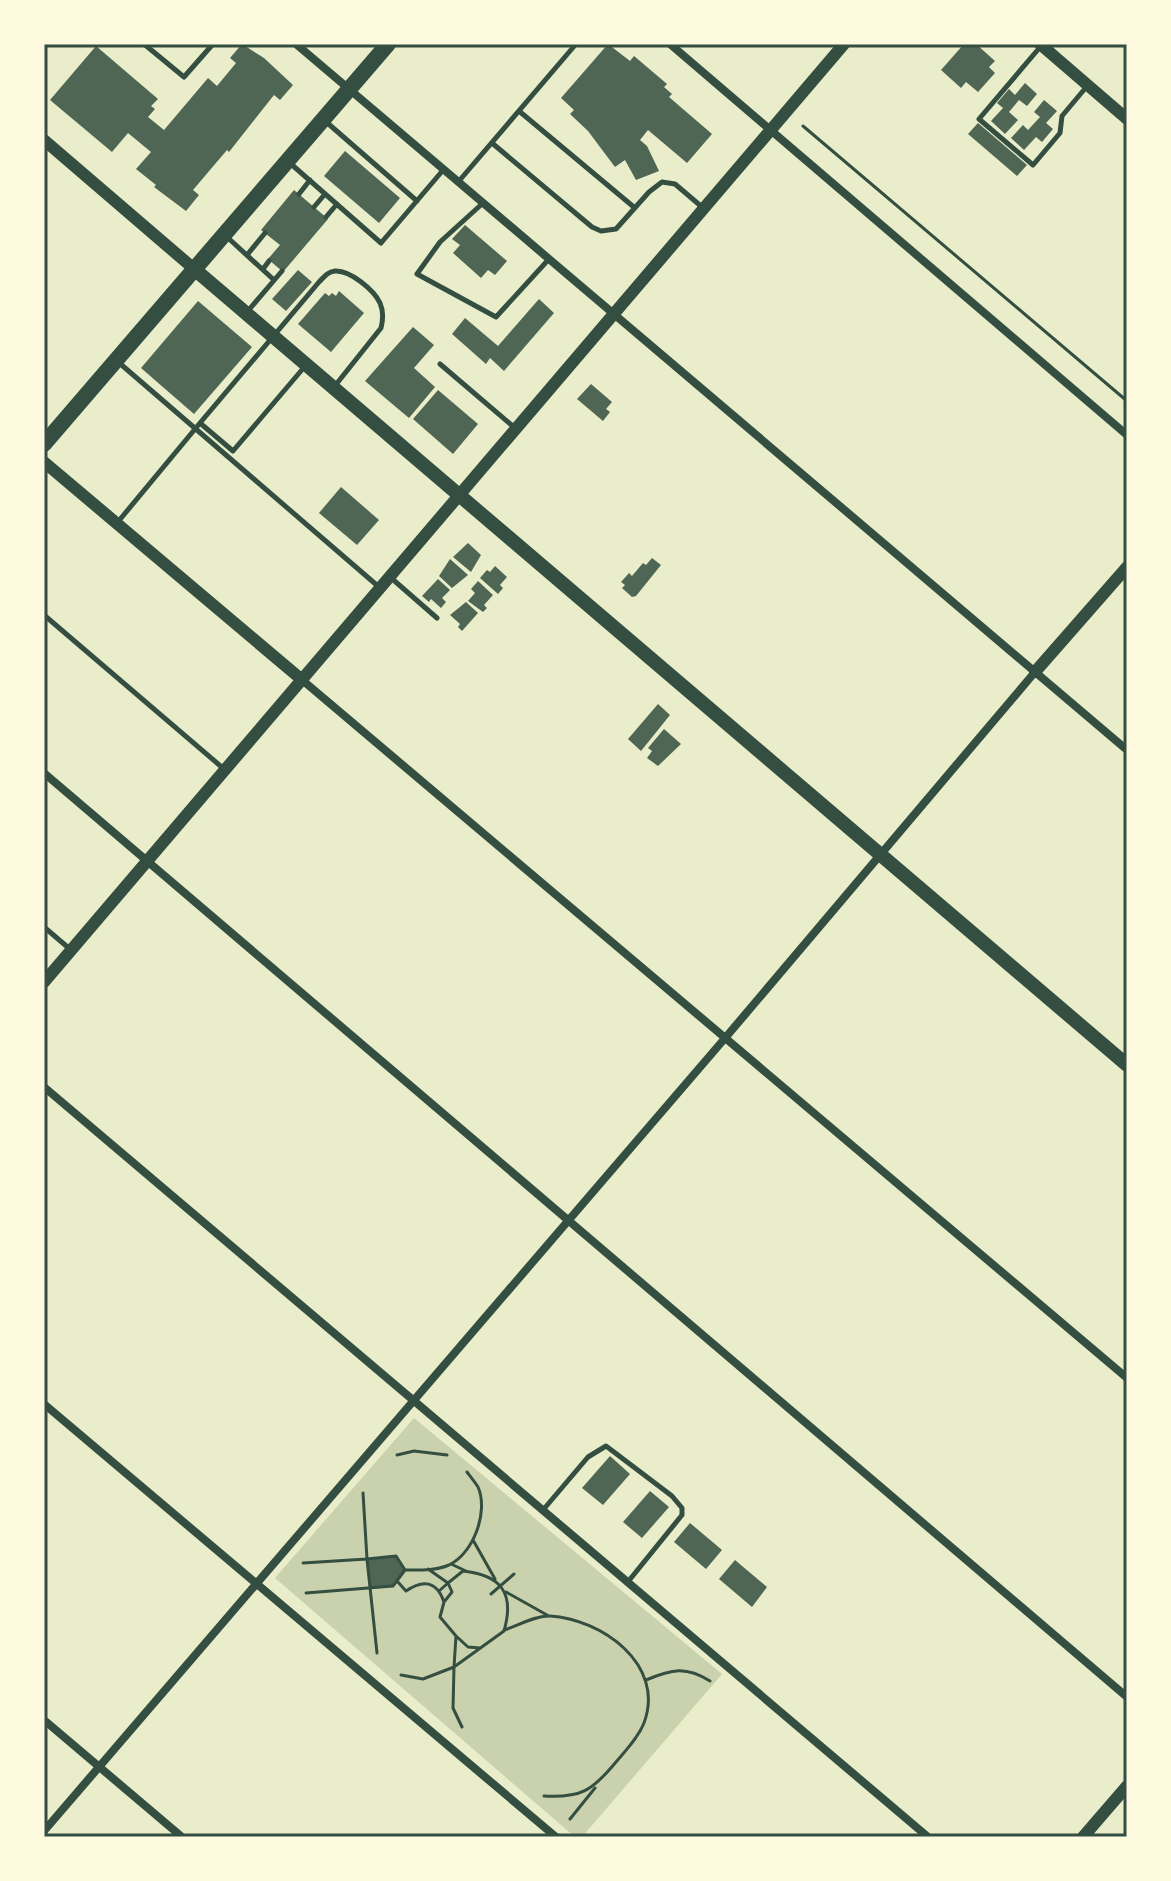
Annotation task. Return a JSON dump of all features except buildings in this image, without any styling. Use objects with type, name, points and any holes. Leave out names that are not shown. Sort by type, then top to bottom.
[{"type":"main road","points":[[44,444],[388,44]]},
{"type":"main road","points":[[193,268],[1127,1065]]},
{"type":"street","points":[[296,44],[1127,750]]},
{"type":"street","points":[[670,44],[1127,435]]},
{"type":"street","points":[[44,982],[844,44]]},
{"type":"street","points":[[1041,45],[1127,119]]},
{"type":"street","points":[[44,140],[193,268]]},
{"type":"street","points":[[44,462],[1127,1378]]},
{"type":"street","points":[[44,1831],[1127,567]]},
{"type":"street","points":[[44,773],[1127,1697]]},
{"type":"street","points":[[44,1087],[928,1837]]},
{"type":"street","points":[[44,1404],[556,1837]]},
{"type":"street","points":[[44,1720],[182,1837]]},
{"type":"street","points":[[1083,1837],[1127,1786]]},
{"type":"lane","points":[[144,44],[184,77],[213,44]]},
{"type":"lane","points":[[459,181],[576,44]]},
{"type":"lane","points":[[1041,45],[979,119],[1033,165],[1060,133],[1062,116],[1088,85]]},
{"type":"lane","points":[[519,111],[635,208]]},
{"type":"lane","points":[[323,119],[417,201]]},
{"type":"lane","points":[[492,143],[592,227],[601,231],[616,229],[655,186],[669,181],[704,210]]},
{"type":"lane","points":[[287,161],[381,243],[444,169]]},
{"type":"lane","points":[[299,194],[310,180]]},
{"type":"lane","points":[[314,207],[325,194]]},
{"type":"lane","points":[[484,202],[440,242],[417,274],[496,317],[550,258]]},
{"type":"lane","points":[[326,217],[337,204]]},
{"type":"lane","points":[[247,255],[265,233]]},
{"type":"lane","points":[[223,234],[274,280]]},
{"type":"lane","points":[[263,269],[269,261]]},
{"type":"lane","points":[[246,313],[282,271]]},
{"type":"lane","points":[[117,523],[273,336],[327,274],[336,271],[362,284],[381,305],[383,317],[381,328],[333,388]]},
{"type":"lane","points":[[116,359],[380,588]]},
{"type":"lane","points":[[200,423],[233,451],[306,364]]},
{"type":"lane","points":[[440,364],[515,429]]},
{"type":"lane","points":[[389,576],[437,618]]},
{"type":"lane","points":[[44,615],[224,769]]},
{"type":"lane","points":[[44,927],[71,951]]},
{"type":"lane","points":[[542,1511],[588,1457],[606,1446],[672,1496],[682,1508],[682,1515],[627,1583]]},
{"type":"path","points":[[803,126],[1127,401]]},
{"type":"path","points":[[397,1455],[414,1451],[447,1455]]},
{"type":"path","points":[[405,1570],[451,1564],[473,1540],[481,1501],[478,1487],[467,1472]]},
{"type":"path","points":[[363,1493],[377,1653]]},
{"type":"path","points":[[473,1540],[506,1592],[547,1615],[583,1622],[605,1632],[629,1653],[646,1680],[648,1701],[645,1722],[611,1767],[588,1792],[563,1797],[544,1796]]},
{"type":"path","points":[[303,1563],[396,1556],[405,1570]]},
{"type":"path","points":[[451,1564],[497,1581]]},
{"type":"path","points":[[428,1569],[448,1583],[452,1592],[444,1602],[440,1617],[468,1647],[480,1648]]},
{"type":"path","points":[[306,1593],[393,1586],[405,1570]]},
{"type":"path","points":[[439,1592],[466,1571]]},
{"type":"path","points":[[491,1594],[514,1574]]},
{"type":"path","points":[[397,1581],[406,1591],[419,1583],[426,1583],[439,1592],[444,1602]]},
{"type":"path","points":[[504,1631],[508,1618],[506,1592]]},
{"type":"path","points":[[401,1675],[423,1679],[454,1667],[504,1631],[547,1615]]},
{"type":"path","points":[[456,1636],[453,1708],[462,1727]]},
{"type":"path","points":[[646,1680],[669,1671],[688,1670],[710,1681]]},
{"type":"path","points":[[570,1819],[611,1767]]},
{"type":"green space","points":[[414,1418],[722,1674],[582,1837],[575,1837],[275,1578]]}]
